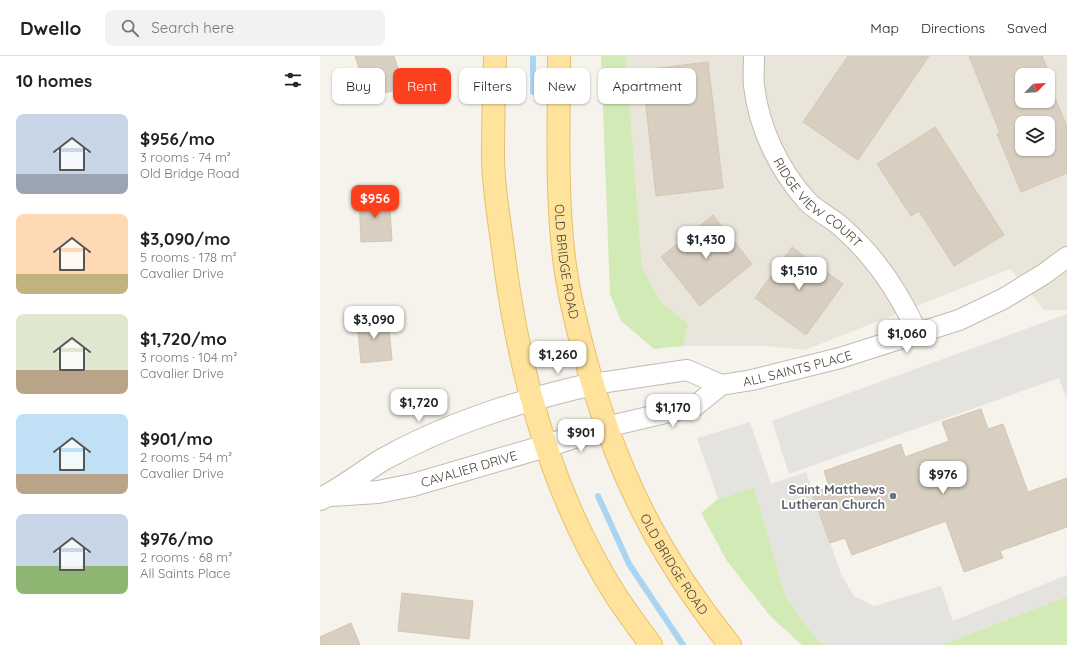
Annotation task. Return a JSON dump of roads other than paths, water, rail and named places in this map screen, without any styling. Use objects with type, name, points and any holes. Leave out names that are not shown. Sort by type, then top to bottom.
[{"type":"main road","points":[[495,56],[493,157],[496,193],[507,282],[523,369],[546,446],[561,487],[587,544],[618,599],[651,645]]},
{"type":"main road","name":"OLD BRIDGE ROAD","points":[[559,56],[559,195],[564,258],[572,307],[592,384],[620,466],[648,523],[673,568],[730,645]]},
{"type":"street","name":"RIDGE VIEW COURT","points":[[754,56],[754,86],[761,118],[772,148],[788,176],[808,202],[838,224],[860,245],[885,274],[905,306],[918,334]]},
{"type":"street","name":"ALL SAINTS PLACE","points":[[606,427],[694,406],[721,385],[752,380],[840,358],[959,320],[1003,299],[1044,274],[1067,257]]},
{"type":"street","points":[[592,384],[687,370],[721,385]]},
{"type":"street","name":"CAVALIER DRIVE","points":[[325,497],[394,454],[466,421],[532,398],[592,384]]},
{"type":"street","name":"CAVALIER DRIVE","points":[[325,497],[394,490],[606,427]]},
{"type":"waterway","points":[[533,56],[533,92]]},
{"type":"waterway","points":[[598,496],[629,564],[683,645]]},
{"type":"place","name":"Saint Matthews Lutheran Church","points":[[893,496]]}]
